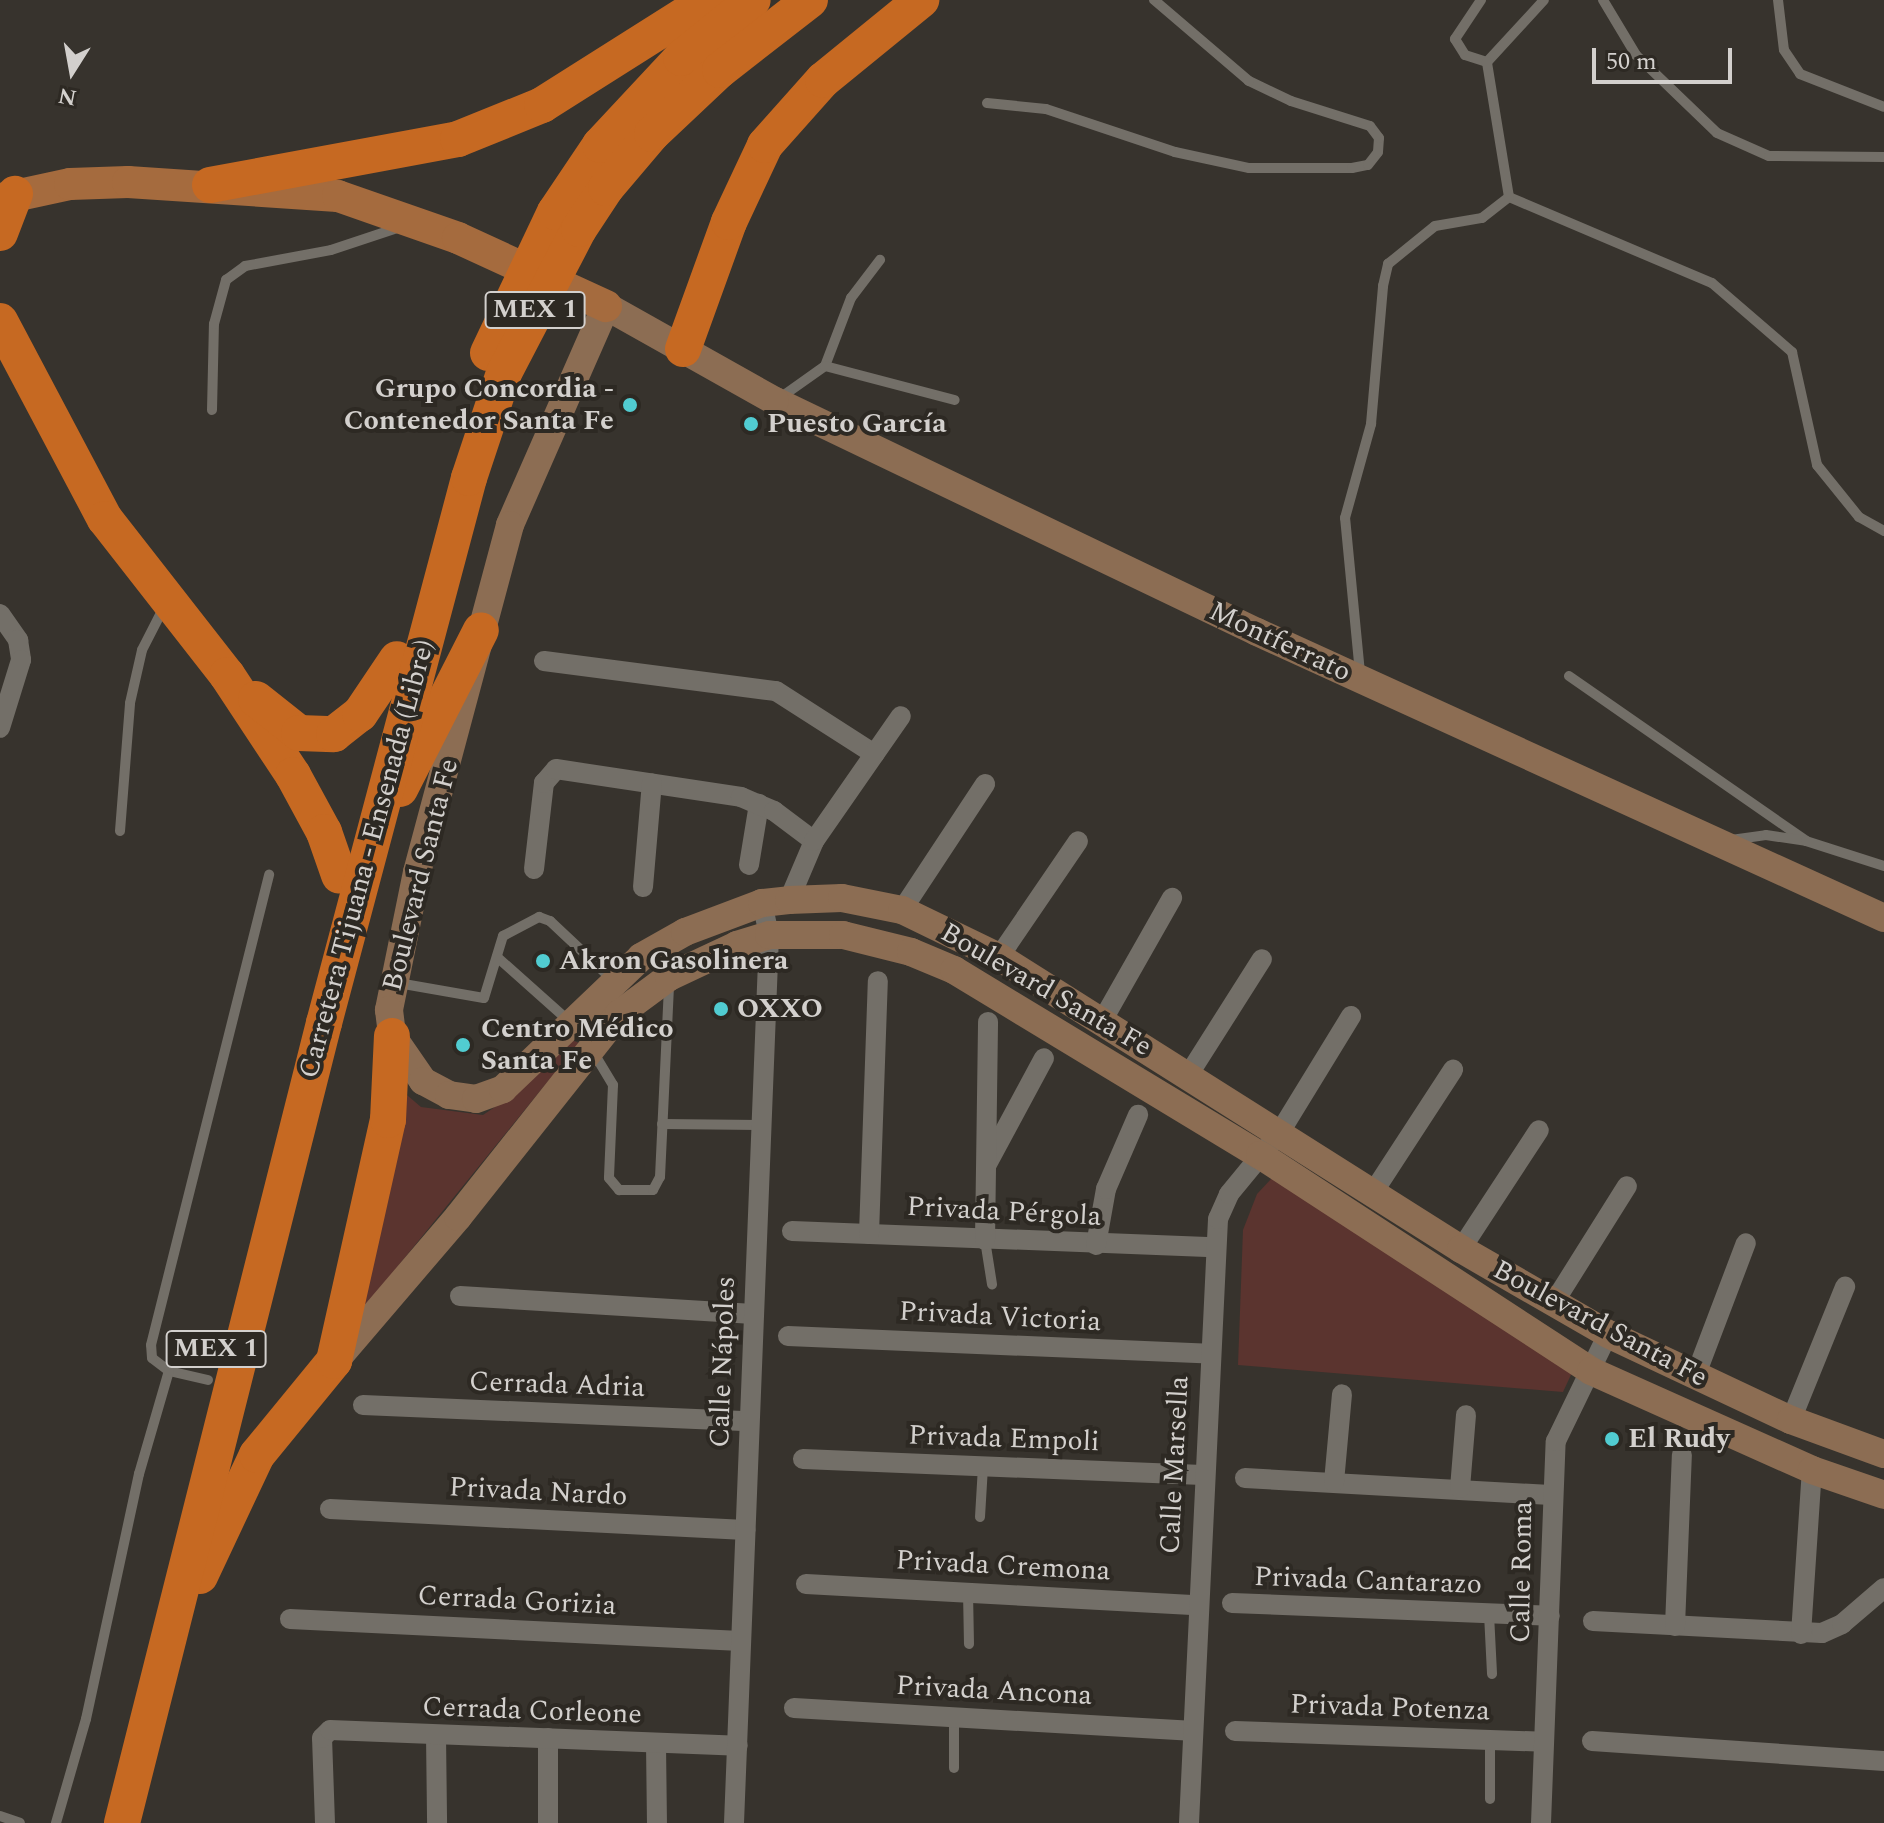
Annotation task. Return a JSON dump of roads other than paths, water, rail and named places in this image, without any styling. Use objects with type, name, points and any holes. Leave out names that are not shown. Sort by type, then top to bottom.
[{"type":"highway","points":[[210,185],[458,139],[542,105],[708,0]]},
{"type":"highway","name":"Carretera Tijuana - Ensenada (Libre)","points":[[99,1823],[208,1380],[339,875],[454,448],[484,363],[555,212],[631,109],[681,58],[753,0]]},
{"type":"highway","name":"Carretera Tijuana - Ensenada (Libre)","points":[[122,1823],[373,840],[469,478],[504,373],[579,229],[652,134],[720,70],[810,0]]},
{"type":"highway","points":[[683,349],[729,222],[765,145],[823,80],[921,0]]},
{"type":"highway","points":[[0,233],[8,196]]},
{"type":"highway","points":[[0,321],[82,482],[227,675],[308,801],[339,875]]},
{"type":"highway","points":[[373,840],[481,630]]},
{"type":"highway","points":[[227,675],[283,725],[299,733],[334,734],[360,714],[397,659]]},
{"type":"highway","points":[[166,1652],[257,1455],[334,1361],[388,1120],[392,1036]]},
{"type":"main road","points":[[8,196],[70,184],[210,185],[338,196],[458,238],[606,306]]},
{"type":"main road","name":"Montferrato","points":[[606,306],[775,401],[1361,680],[1884,918]]},
{"type":"main road","name":"Boulevard Santa Fe","points":[[606,306],[510,525],[392,981],[392,1036],[423,1081],[449,1095],[476,1099],[503,1089],[641,957],[685,932],[776,902],[842,898],[902,910],[999,957],[1553,1304],[1695,1377],[1791,1420],[1884,1454]]},
{"type":"main road","name":"Boulevard Santa Fe","points":[[334,1361],[458,1217],[596,1042],[669,977],[769,935],[843,935],[911,952],[954,970],[1260,1155],[1591,1371],[1812,1470],[1884,1495]]},
{"type":"street","points":[[0,614],[18,640],[21,660],[0,728]]},
{"type":"street","points":[[544,661],[776,691],[874,754]]},
{"type":"street","points":[[776,902],[814,841],[901,716]]},
{"type":"street","points":[[534,869],[550,771],[652,783],[759,804],[814,841]]},
{"type":"street","points":[[643,887],[652,783]]},
{"type":"street","points":[[902,910],[985,784]]},
{"type":"street","points":[[749,865],[759,804]]},
{"type":"street","points":[[999,957],[1078,841]]},
{"type":"street","points":[[1101,1023],[1172,898]]},
{"type":"street","name":"Calle Nápoles","points":[[734,1823],[759,1125],[769,935],[776,902]]},
{"type":"street","points":[[1189,1074],[1262,959]]},
{"type":"street","points":[[869,1234],[878,981]]},
{"type":"street","points":[[577,1016],[596,1042]]},
{"type":"street","name":"Calle Marsella","points":[[1189,1823],[1190,1731],[1214,1247],[1222,1205],[1280,1132],[1351,1016]]},
{"type":"street","points":[[985,1240],[988,1022]]},
{"type":"street","points":[[986,1166],[1044,1058]]},
{"type":"street","points":[[1374,1191],[1453,1070]]},
{"type":"street","points":[[1096,1245],[1106,1189],[1138,1115]]},
{"type":"street","points":[[1461,1249],[1539,1130]]},
{"type":"street","points":[[1553,1304],[1627,1186]]},
{"type":"street","name":"Privada Pérgola","points":[[792,1231],[1096,1245],[1214,1247]]},
{"type":"street","points":[[1695,1377],[1746,1243]]},
{"type":"street","points":[[1791,1420],[1845,1287]]},
{"type":"street","points":[[460,1296],[753,1314]]},
{"type":"street","name":"Calle Roma","points":[[1541,1823],[1550,1616],[1551,1495],[1556,1441],[1608,1334]]},
{"type":"street","name":"Privada Victoria","points":[[788,1336],[1209,1354]]},
{"type":"street","points":[[1334,1482],[1342,1394]]},
{"type":"street","name":"Cerrada Adria","points":[[363,1405],[749,1421]]},
{"type":"street","points":[[1460,1488],[1466,1415]]},
{"type":"street","points":[[1675,1626],[1682,1455]]},
{"type":"street","name":"Privada Empoli","points":[[803,1459],[1203,1475]]},
{"type":"street","points":[[1801,1634],[1812,1470]]},
{"type":"street","points":[[1245,1478],[1551,1495]]},
{"type":"street","name":"Privada Nardo","points":[[330,1509],[745,1530]]},
{"type":"street","name":"Privada Cremona","points":[[806,1584],[1196,1605]]},
{"type":"street","points":[[1593,1621],[1801,1634],[1832,1629],[1884,1588]]},
{"type":"street","name":"Privada Cantarazo","points":[[1232,1603],[1550,1616]]},
{"type":"street","name":"Cerrada Gorizia","points":[[290,1619],[740,1641]]},
{"type":"street","name":"Privada Ancona","points":[[794,1708],[1190,1731]]},
{"type":"street","name":"Privada Potenza","points":[[1235,1731],[1544,1742]]},
{"type":"street","name":"Cerrada Corleone","points":[[325,1823],[324,1733],[738,1746]]},
{"type":"street","points":[[436,1735],[437,1823]]},
{"type":"street","points":[[548,1738],[548,1823]]},
{"type":"street","points":[[1592,1741],[1879,1757]]},
{"type":"street","points":[[656,1744],[657,1823]]},
{"type":"lane","points":[[987,103],[1046,109],[1175,152],[1249,168],[1352,168],[1368,165],[1378,152],[1379,138],[1370,126],[1291,101],[1249,81],[1154,0]]},
{"type":"lane","points":[[1481,0],[1455,39],[1465,55],[1487,62]]},
{"type":"lane","points":[[1487,62],[1544,0]]},
{"type":"lane","points":[[1603,0],[1636,55],[1717,133],[1769,156],[1884,157]]},
{"type":"lane","points":[[1778,0],[1784,50],[1800,74],[1884,107]]},
{"type":"lane","points":[[1487,62],[1509,197]]},
{"type":"lane","points":[[1509,197],[1712,283],[1792,352],[1817,465],[1859,517],[1884,531]]},
{"type":"lane","points":[[1361,680],[1345,518],[1371,424],[1388,264],[1435,226],[1482,218],[1509,197]]},
{"type":"lane","points":[[212,410],[214,324],[226,280],[245,266],[331,250],[417,222]]},
{"type":"lane","points":[[775,401],[825,366],[851,298],[880,260]]},
{"type":"lane","points":[[825,366],[955,400]]},
{"type":"lane","points":[[120,831],[130,703],[142,650],[168,600]]},
{"type":"lane","points":[[1569,676],[1806,841]]},
{"type":"lane","points":[[1716,842],[1766,835],[1806,841],[1884,866]]},
{"type":"lane","points":[[208,1380],[169,1371],[152,1358],[151,1345],[269,875]]},
{"type":"lane","points":[[392,981],[479,1000],[490,989],[505,932],[543,917],[614,981]]},
{"type":"lane","points":[[497,957],[577,1016]]},
{"type":"lane","points":[[596,1042],[613,1085],[609,1178],[619,1190],[653,1190],[658,1183],[669,977]]},
{"type":"lane","points":[[662,1124],[759,1125]]},
{"type":"lane","points":[[985,1240],[992,1284]]},
{"type":"lane","points":[[56,1823],[86,1719],[139,1474],[169,1371]]},
{"type":"lane","points":[[980,1517],[983,1466]]},
{"type":"lane","points":[[968,1592],[969,1644]]},
{"type":"lane","points":[[1489,1614],[1492,1674]]},
{"type":"lane","points":[[954,1717],[954,1768]]},
{"type":"lane","points":[[1490,1740],[1490,1799]]},
{"type":"lane","points":[[0,1816],[20,1823]]},
{"type":"place","name":"Grupo Concordia - Contenedor Santa Fe","points":[[630,405]]},
{"type":"place","name":"Puesto García","points":[[751,424]]},
{"type":"place","name":"Akron Gasolinera","points":[[543,961]]},
{"type":"place","name":"OXXO","points":[[721,1009]]},
{"type":"place","name":"Centro Médico Santa Fe","points":[[463,1045]]},
{"type":"place","name":"El Rudy","points":[[1612,1439]]}]
